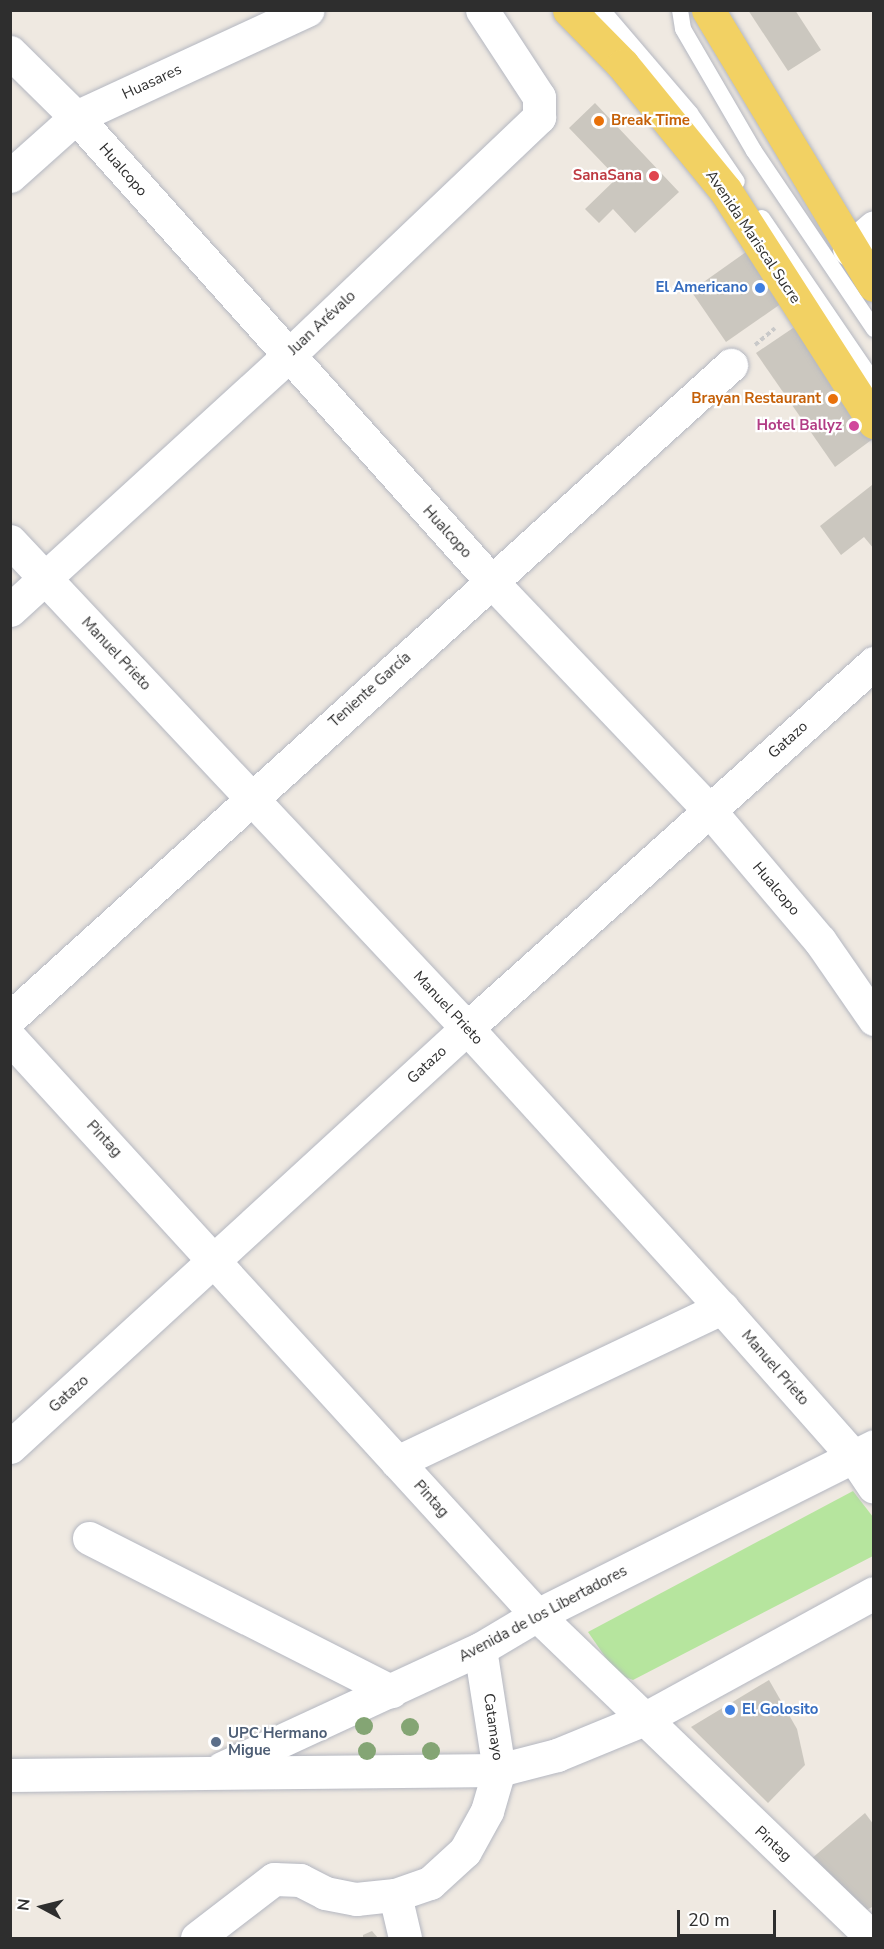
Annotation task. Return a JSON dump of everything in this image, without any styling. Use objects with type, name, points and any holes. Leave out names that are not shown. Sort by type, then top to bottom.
[{"type":"main road","name":"Avenida Mariscal Sucre","points":[[569,10],[623,65],[725,190],[873,422]]},
{"type":"main road","points":[[708,10],[849,249],[873,285]]},
{"type":"street","name":"Huasares","points":[[10,176],[76,117],[308,10]]},
{"type":"street","name":"Juan Arévalo","points":[[10,610],[288,356],[539,117],[539,97],[483,10]]},
{"type":"street","name":"Hualcopo","points":[[10,52],[76,117],[492,582],[710,811],[820,941],[873,1019]]},
{"type":"street","points":[[849,249],[873,227]]},
{"type":"street","name":"Teniente García","points":[[10,1018],[249,798],[731,365]]},
{"type":"street","name":"Manuel Prieto","points":[[10,541],[467,1028],[722,1308],[863,1451],[873,1487]]},
{"type":"street","name":"Gatazo","points":[[10,1447],[467,1028],[873,663]]},
{"type":"street","name":"Pintag","points":[[10,1038],[537,1615],[642,1720],[864,1933]]},
{"type":"street","points":[[397,1462],[722,1308]]},
{"type":"street","name":"Avenida de los Libertadores","points":[[209,1774],[480,1649],[537,1615],[863,1451]]},
{"type":"street","points":[[89,1538],[391,1691]]},
{"type":"street","name":"Avenida de los Libertadores","points":[[10,1775],[499,1770],[557,1755],[642,1720],[873,1593]]},
{"type":"street","name":"Catamayo","points":[[197,1938],[274,1879],[300,1880],[325,1893],[356,1899],[395,1895],[430,1883],[465,1851],[487,1811],[499,1770],[480,1649]]},
{"type":"street","points":[[395,1895],[405,1938]]},
{"type":"lane","points":[[602,10],[690,113],[873,382]]},
{"type":"lane","points":[[680,10],[683,29],[754,151],[873,329]]},
{"type":"path","points":[[731,365],[800,307]]},
{"type":"green space","points":[[853,1491],[873,1517],[873,1556],[633,1680],[617,1674],[588,1632]]},
{"type":"building","points":[[748,10],[795,10],[821,50],[788,71]]},
{"type":"building","points":[[595,103],[679,192],[635,233],[613,209],[599,223],[585,209],[617,178],[569,128]]},
{"type":"building","points":[[746,252],[782,303],[726,342],[691,291]]},
{"type":"building","points":[[793,328],[799,331],[874,438],[835,467],[756,353]]},
{"type":"building","points":[[872,485],[874,549],[864,537],[841,555],[820,526]]},
{"type":"building","points":[[769,1680],[797,1729],[805,1765],[768,1803],[691,1727]]},
{"type":"building","points":[[865,1813],[874,1825],[874,1906],[865,1911],[811,1859]]},
{"type":"building","points":[[372,1931],[378,1938],[363,1938],[363,1935]]},
{"type":"place","name":"Break Time","points":[[599,121]]},
{"type":"place","name":"SanaSana","points":[[654,176]]},
{"type":"place","name":"El Americano","points":[[760,288]]},
{"type":"place","name":"Brayan Restaurant","points":[[833,399]]},
{"type":"place","name":"Hotel Ballyz","points":[[854,426]]},
{"type":"place","name":"El Golosito","points":[[730,1710]]},
{"type":"place","name":"UPC Hermano Migue","points":[[216,1742]]}]
